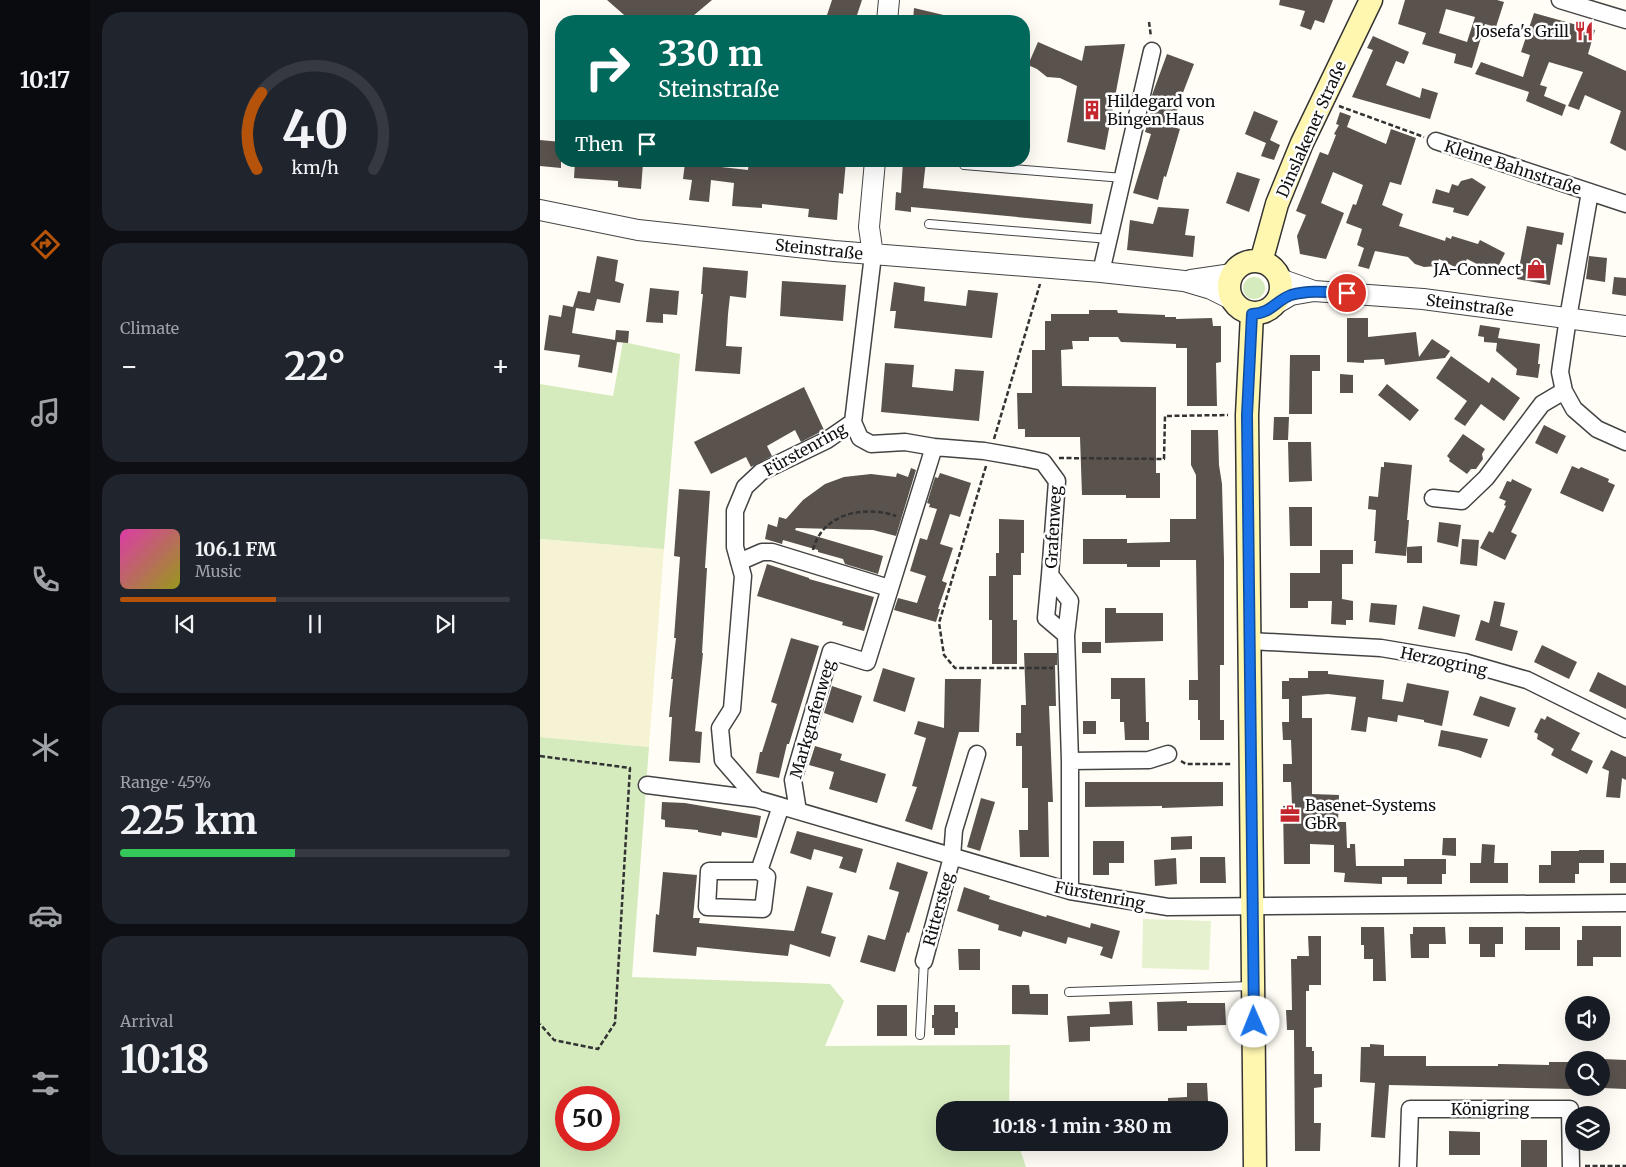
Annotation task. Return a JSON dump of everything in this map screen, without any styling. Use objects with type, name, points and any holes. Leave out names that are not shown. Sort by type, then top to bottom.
[{"type":"main road","name":"Dinslakener Straße","points":[[1261,262],[1278,204],[1321,100],[1371,0]]},
{"type":"main road","points":[[1261,262],[1269,265],[1276,271],[1282,287],[1280,296],[1269,310],[1252,314],[1237,306],[1229,291],[1229,282],[1232,274],[1244,263],[1261,262]]},
{"type":"main road","points":[[1252,314],[1247,415],[1255,1167]]},
{"type":"street","points":[[888,15],[889,0]]},
{"type":"street","points":[[1560,0],[1626,20]]},
{"type":"street","points":[[1101,272],[1152,51]]},
{"type":"street","name":"Kleine Bahnstraße","points":[[1436,141],[1626,204]]},
{"type":"street","points":[[873,254],[869,227],[874,167]]},
{"type":"street","name":"Kleine Bahnstraße","points":[[1564,391],[1560,372],[1590,192]]},
{"type":"street","name":"Steinstraße","points":[[540,210],[638,230],[873,254],[1101,272],[1184,281],[1210,289],[1232,299]]},
{"type":"street","name":"Fürstenring","points":[[757,799],[722,760],[720,728],[732,710],[743,576],[735,547],[735,511],[746,486],[761,472],[827,440],[853,422],[873,254]]},
{"type":"street","name":"Steinstraße","points":[[1184,281],[1232,274]]},
{"type":"street","name":"Steinstraße","points":[[1280,279],[1314,291]]},
{"type":"street","name":"Steinstraße","points":[[1274,305],[1291,295],[1314,291],[1424,298],[1626,326]]},
{"type":"street","points":[[1433,498],[1462,501],[1486,478],[1542,404],[1564,391],[1574,409],[1597,429],[1626,442]]},
{"type":"street","name":"Grafenweg","points":[[853,422],[860,438],[870,444],[905,442],[934,447],[990,452],[1043,462],[1058,481],[1050,575],[1070,601],[1066,635],[1070,761],[1070,892]]},
{"type":"street","name":"Markgrafenweg","points":[[798,811],[793,780],[831,651],[867,662],[934,447]]},
{"type":"street","points":[[739,562],[762,552],[772,552],[889,588]]},
{"type":"street","points":[[1050,575],[1046,618],[1066,635]]},
{"type":"street","name":"Herzogring","points":[[1250,640],[1381,648],[1464,662],[1527,680],[1626,729]]},
{"type":"street","points":[[952,857],[954,830],[977,754]]},
{"type":"street","points":[[1070,761],[1149,760],[1168,754]]},
{"type":"street","name":"Fürstenring","points":[[646,785],[757,799],[1070,892],[1168,907],[1253,907]]},
{"type":"street","points":[[759,871],[781,806]]},
{"type":"street","name":"Rittersteg","points":[[924,961],[952,857]]},
{"type":"street","points":[[1253,907],[1626,903]]},
{"type":"street","name":"Königring","points":[[1408,1167],[1410,1109],[1570,1109],[1571,1166]]},
{"type":"lane","points":[[988,167],[1123,178]]},
{"type":"lane","points":[[929,224],[1109,239]]},
{"type":"lane","points":[[920,1035],[924,961]]},
{"type":"lane","points":[[1069,992],[1254,986]]},
{"type":"path","points":[[1321,100],[1436,141]]},
{"type":"path","points":[[1045,268],[939,622],[944,655],[955,668],[1066,668]]},
{"type":"path","points":[[1057,458],[1164,459],[1165,416],[1247,415]]},
{"type":"path","points":[[810,564],[814,546],[820,534],[833,521],[845,515],[859,511],[874,510],[910,521]]},
{"type":"path","points":[[1168,754],[1186,764],[1252,765]]},
{"type":"path","points":[[540,756],[630,768],[615,1023],[598,1049],[554,1040],[540,1024]]},
{"type":"path","points":[[1571,1166],[1626,1166]]},
{"type":"shaded area","points":[[540,539],[664,549],[649,747],[540,737]]},
{"type":"green space","points":[[1250,277],[1258,277],[1265,284],[1265,292],[1258,299],[1250,299],[1243,292],[1243,284]]},
{"type":"green space","points":[[623,342],[680,354],[664,549],[540,539],[540,384],[613,396]]},
{"type":"green space","points":[[540,737],[649,747],[632,977],[830,984],[844,1001],[825,1046],[1010,1045],[1009,1101],[936,1101],[936,1151],[1021,1151],[1026,1167],[540,1167]]},
{"type":"green space","points":[[1143,919],[1211,921],[1209,970],[1142,968]]},
{"type":"building","points":[[607,0],[712,0],[694,15],[624,15]]},
{"type":"building","points":[[832,0],[862,0],[857,15],[827,15]]},
{"type":"building","points":[[1280,0],[1333,0],[1324,23],[1315,20],[1311,30],[1300,26],[1305,11],[1279,5]]},
{"type":"building","points":[[1405,0],[1497,0],[1504,2],[1496,27],[1485,24],[1472,68],[1454,63],[1456,54],[1422,44],[1426,33],[1398,24]],"holes":[[[1446,9],[1475,17],[1467,42],[1439,33]]]},
{"type":"building","points":[[914,8],[944,15],[913,15]]},
{"type":"building","points":[[1534,13],[1595,30],[1588,54],[1626,71],[1626,151],[1610,143],[1621,111],[1585,95],[1579,110],[1568,106],[1583,72],[1549,62],[1540,85],[1547,87],[1544,96],[1566,105],[1562,116],[1526,101],[1529,92],[1475,74],[1481,62],[1523,77],[1530,55],[1521,52]]},
{"type":"building","points":[[1373,36],[1409,52],[1404,64],[1396,61],[1386,85],[1420,98],[1422,88],[1438,93],[1430,119],[1352,97],[1373,50],[1367,48]]},
{"type":"building","name":"Hildegard von Bingen Haus","points":[[1038,42],[1082,61],[1085,46],[1125,44],[1105,150],[1067,142],[1077,86],[1060,78],[1047,77],[1030,66],[1030,60]]},
{"type":"building","points":[[1167,54],[1194,64],[1179,103],[1173,127],[1180,129],[1158,200],[1133,193],[1151,134],[1145,132],[1152,108],[1149,107]]},
{"type":"building","points":[[1254,111],[1278,121],[1270,140],[1280,145],[1274,160],[1261,156],[1266,143],[1245,134]]},
{"type":"building","points":[[1340,112],[1351,116],[1347,127],[1386,144],[1391,129],[1416,138],[1401,185],[1390,182],[1382,205],[1403,214],[1399,226],[1445,241],[1446,237],[1451,239],[1452,236],[1478,244],[1480,240],[1505,253],[1495,273],[1467,259],[1461,270],[1439,259],[1437,266],[1424,267],[1415,264],[1408,257],[1375,251],[1369,269],[1358,266],[1364,248],[1357,245],[1362,229],[1346,223],[1353,204],[1356,205],[1363,185],[1333,172],[1321,203],[1344,213],[1326,259],[1300,254],[1297,236],[1306,215],[1296,211],[1320,152],[1328,155],[1336,135],[1334,134],[1339,125],[1336,124]]},
{"type":"building","points":[[540,140],[555,141],[555,167],[561,168],[540,166]]},
{"type":"building","points":[[575,167],[643,167],[641,189],[618,187],[618,181],[574,178]]},
{"type":"building","points":[[684,167],[721,167],[748,170],[748,167],[845,167],[843,194],[839,193],[837,220],[808,217],[809,209],[762,204],[762,208],[732,206],[734,183],[711,180],[709,202],[689,200],[692,180],[683,179]]},
{"type":"building","points":[[903,167],[925,167],[923,188],[1093,204],[1091,224],[911,207],[911,212],[895,210],[896,192],[901,193]]},
{"type":"building","points":[[1237,172],[1260,179],[1249,212],[1226,203]]},
{"type":"building","points":[[1472,178],[1486,187],[1468,216],[1453,212],[1454,208],[1432,203],[1436,189],[1449,193],[1452,184],[1458,186],[1461,181]]},
{"type":"building","points":[[1158,207],[1189,209],[1185,235],[1195,236],[1193,257],[1127,250],[1130,220],[1153,224]]},
{"type":"building","points":[[1527,226],[1564,233],[1562,245],[1557,244],[1550,285],[1517,279]]},
{"type":"building","points":[[597,256],[618,260],[615,281],[624,284],[620,303],[597,299],[594,311],[576,308],[572,333],[615,340],[616,330],[629,331],[628,343],[617,342],[612,373],[578,367],[580,355],[544,350],[549,315],[561,317],[563,305],[573,307],[578,291],[590,293]]},
{"type":"building","points":[[1589,256],[1607,258],[1605,282],[1586,279]]},
{"type":"building","points":[[703,267],[748,271],[746,298],[730,296],[728,314],[726,346],[742,347],[740,374],[695,371],[703,294],[701,294]]},
{"type":"building","points":[[1614,277],[1626,278],[1626,296],[1612,294]]},
{"type":"building","points":[[782,281],[846,285],[843,321],[780,316]]},
{"type":"building","points":[[894,282],[925,287],[924,301],[966,306],[968,290],[998,293],[992,338],[894,328],[896,311],[890,311]]},
{"type":"building","points":[[650,288],[679,291],[677,315],[663,314],[663,323],[646,322]]},
{"type":"building","points":[[1089,310],[1117,310],[1118,313],[1165,315],[1165,317],[1176,317],[1176,319],[1212,318],[1213,326],[1221,326],[1221,362],[1216,363],[1217,406],[1187,406],[1187,348],[1176,348],[1176,344],[1121,342],[1118,337],[1089,337],[1089,341],[1072,341],[1073,349],[1061,350],[1062,386],[1156,387],[1156,473],[1160,473],[1160,498],[1126,498],[1126,495],[1082,495],[1080,437],[1025,437],[1025,429],[1018,429],[1017,393],[1032,393],[1032,350],[1045,350],[1045,321],[1051,321],[1051,314],[1089,314]]},
{"type":"building","points":[[1347,318],[1368,318],[1368,337],[1416,332],[1419,357],[1432,339],[1450,351],[1445,358],[1385,365],[1384,359],[1364,360],[1364,363],[1347,362]]},
{"type":"building","points":[[1480,325],[1500,328],[1498,338],[1540,344],[1538,378],[1516,375],[1517,369],[1496,351],[1497,343],[1484,342],[1484,337],[1478,336]]},
{"type":"building","points":[[1290,355],[1320,355],[1320,371],[1312,371],[1312,414],[1289,414]]},
{"type":"building","points":[[1451,356],[1489,383],[1492,377],[1520,398],[1504,421],[1481,404],[1465,426],[1454,419],[1467,401],[1436,378]]},
{"type":"building","points":[[885,363],[914,365],[912,387],[953,391],[955,369],[984,371],[979,421],[881,412]]},
{"type":"building","points":[[1340,374],[1353,375],[1353,393],[1340,393]]},
{"type":"building","points":[[1387,384],[1419,410],[1410,421],[1378,395]]},
{"type":"building","points":[[804,387],[824,430],[801,442],[795,430],[767,446],[772,456],[751,467],[746,457],[711,474],[694,442]]},
{"type":"building","points":[[1274,417],[1289,417],[1288,440],[1273,440]]},
{"type":"building","points":[[1544,425],[1566,436],[1557,454],[1535,443]]},
{"type":"building","points":[[1191,430],[1218,430],[1219,465],[1222,484],[1224,560],[1224,665],[1220,665],[1220,720],[1224,720],[1224,740],[1200,740],[1198,700],[1189,700],[1189,680],[1198,680],[1196,560],[1160,560],[1160,567],[1127,567],[1127,564],[1083,564],[1083,539],[1127,539],[1127,543],[1170,542],[1170,519],[1196,519],[1196,475],[1191,465]]},
{"type":"building","points":[[1463,434],[1485,449],[1482,454],[1483,459],[1476,469],[1471,469],[1467,474],[1449,461],[1450,459],[1447,456]]},
{"type":"building","points":[[1288,442],[1311,442],[1312,481],[1289,482]]},
{"type":"building","points":[[1384,462],[1412,465],[1406,556],[1375,553],[1376,510],[1368,509],[1369,496],[1378,497],[1381,467],[1384,467]]},
{"type":"building","points":[[1572,466],[1579,469],[1581,467],[1609,479],[1608,482],[1615,485],[1603,512],[1560,493]]},
{"type":"building","points":[[911,468],[916,470],[896,536],[873,530],[796,528],[795,530],[883,556],[878,574],[845,564],[843,559],[818,552],[818,550],[783,540],[782,544],[765,539],[768,524],[777,527],[779,517],[786,519],[803,500],[825,484],[844,477],[871,474],[896,477],[897,473],[908,477]]},
{"type":"building","points":[[940,473],[971,483],[960,517],[950,514],[940,544],[953,548],[942,581],[947,583],[938,609],[940,609],[936,622],[894,610],[898,598],[917,603],[926,576],[910,571],[920,538],[927,540],[937,509],[929,507],[930,504],[927,503],[935,477],[938,478]]},
{"type":"building","points":[[1512,479],[1532,489],[1511,532],[1517,535],[1505,560],[1480,548],[1489,531],[1493,533],[1506,506],[1504,505],[1506,501],[1499,498],[1507,481],[1511,482]]},
{"type":"building","points":[[679,489],[710,491],[705,568],[707,568],[703,653],[695,731],[702,732],[700,763],[669,761],[672,717],[669,717],[673,679],[671,679],[676,638],[674,638],[680,557],[674,556]]},
{"type":"building","points":[[1289,507],[1312,507],[1312,546],[1290,546]]},
{"type":"building","points":[[999,519],[1024,520],[1024,553],[1021,553],[1021,575],[1013,575],[1013,620],[1017,620],[1017,664],[992,664],[989,576],[996,576],[996,553],[999,553]]},
{"type":"building","points":[[1439,522],[1461,525],[1458,547],[1437,542]]},
{"type":"building","points":[[1462,539],[1479,540],[1477,566],[1460,564]]},
{"type":"building","points":[[1422,546],[1422,563],[1407,563],[1407,547]]},
{"type":"building","points":[[1320,550],[1353,550],[1353,564],[1342,564],[1342,599],[1353,601],[1353,620],[1346,620],[1346,625],[1331,624],[1332,601],[1308,601],[1308,608],[1290,608],[1290,573],[1320,573]]},
{"type":"building","points":[[767,564],[809,579],[874,597],[864,631],[842,625],[843,622],[757,596]]},
{"type":"building","points":[[1494,601],[1505,603],[1500,626],[1518,631],[1512,651],[1475,640],[1481,620],[1489,623]]},
{"type":"building","points":[[1371,603],[1397,605],[1395,625],[1369,622]]},
{"type":"building","points":[[1423,606],[1460,615],[1455,637],[1418,629]]},
{"type":"building","points":[[1105,608],[1116,608],[1116,613],[1163,613],[1163,641],[1105,643]]},
{"type":"building","points":[[791,638],[819,646],[789,744],[787,744],[779,778],[756,773],[760,752],[762,752],[777,704],[771,702]]},
{"type":"building","points":[[1082,642],[1101,642],[1101,653],[1082,653]]},
{"type":"building","points":[[1542,645],[1577,662],[1569,679],[1534,662]]},
{"type":"building","points":[[1024,653],[1057,653],[1057,665],[1055,665],[1056,706],[1049,706],[1053,802],[1048,802],[1049,857],[1020,857],[1019,830],[1028,830],[1028,788],[1022,788],[1022,746],[1016,746],[1016,733],[1021,733],[1021,705],[1026,705]]},
{"type":"building","points":[[883,668],[915,678],[905,712],[873,701]]},
{"type":"building","points":[[1308,671],[1328,671],[1328,674],[1384,680],[1382,699],[1403,702],[1407,683],[1449,691],[1442,726],[1398,715],[1397,722],[1368,717],[1366,732],[1351,730],[1356,697],[1328,694],[1302,696],[1302,718],[1312,718],[1312,794],[1339,795],[1338,822],[1346,822],[1347,848],[1350,848],[1350,844],[1355,844],[1356,866],[1404,866],[1404,859],[1446,859],[1446,874],[1442,874],[1442,884],[1407,884],[1407,877],[1382,877],[1382,884],[1344,882],[1345,873],[1334,872],[1334,845],[1310,844],[1310,864],[1284,864],[1283,806],[1292,805],[1291,782],[1283,782],[1283,764],[1292,764],[1291,740],[1283,740],[1282,722],[1289,722],[1289,699],[1282,699],[1282,681],[1289,681],[1289,678],[1308,678]]},
{"type":"building","points":[[1598,672],[1626,686],[1626,709],[1589,691]]},
{"type":"building","points":[[1111,678],[1145,678],[1146,722],[1149,722],[1149,740],[1125,740],[1124,722],[1120,722],[1120,699],[1111,699]]},
{"type":"building","points":[[945,679],[981,679],[979,732],[959,732],[932,830],[905,821],[917,787],[912,786],[926,738],[914,734],[918,721],[944,728]]},
{"type":"building","points":[[832,686],[862,696],[853,723],[824,713]]},
{"type":"building","points":[[1480,696],[1516,708],[1509,727],[1473,715]]},
{"type":"building","points":[[1547,716],[1580,733],[1571,750],[1593,761],[1587,774],[1551,755],[1554,749],[1537,739],[1538,734],[1534,732],[1541,718],[1545,720]]},
{"type":"building","points":[[1083,721],[1096,721],[1096,734],[1083,734]]},
{"type":"building","points":[[1441,730],[1488,739],[1481,758],[1458,750],[1438,746]]},
{"type":"building","points":[[815,746],[842,754],[840,760],[886,774],[877,803],[829,789],[834,772],[809,765]]},
{"type":"building","points":[[1611,750],[1626,757],[1626,780],[1622,778],[1620,798],[1606,797],[1609,771],[1602,768]]},
{"type":"building","points":[[1085,782],[1223,782],[1223,806],[1162,808],[1162,806],[1085,807]]},
{"type":"building","points":[[981,798],[995,802],[980,851],[967,847]]},
{"type":"building","points":[[662,802],[685,803],[761,816],[757,838],[722,832],[721,836],[698,832],[698,830],[665,827],[665,820],[661,819]]},
{"type":"building","points":[[797,831],[863,849],[856,873],[839,868],[843,857],[814,849],[811,860],[790,853]]},
{"type":"building","points":[[1192,836],[1192,849],[1171,850],[1171,837]]},
{"type":"building","points":[[1443,838],[1456,838],[1456,856],[1442,855]]},
{"type":"building","points":[[1093,841],[1124,841],[1124,863],[1109,863],[1109,875],[1093,875]]},
{"type":"building","points":[[1482,844],[1495,845],[1494,863],[1508,863],[1508,883],[1470,883],[1470,863],[1481,863]]},
{"type":"building","points":[[1604,850],[1604,863],[1579,863],[1579,874],[1575,874],[1575,883],[1539,883],[1539,865],[1551,865],[1551,851]]},
{"type":"building","points":[[1200,857],[1225,857],[1226,883],[1200,883]]},
{"type":"building","points":[[1176,858],[1177,884],[1155,886],[1154,860]]},
{"type":"building","points":[[897,862],[928,872],[895,972],[860,962],[868,935],[885,940],[899,892],[889,889]]},
{"type":"building","points":[[1610,863],[1626,863],[1626,883],[1610,883]]},
{"type":"building","points":[[663,872],[697,875],[693,918],[700,918],[699,923],[794,931],[807,886],[833,893],[821,933],[836,937],[830,957],[790,944],[788,956],[697,947],[696,956],[653,952],[656,914],[659,915]]},
{"type":"building","points":[[964,887],[990,896],[989,899],[1046,917],[1047,915],[1090,928],[1091,923],[1120,931],[1112,959],[1100,955],[1103,947],[1068,937],[1066,944],[1023,931],[1021,937],[998,930],[999,925],[957,911]]},
{"type":"building","points":[[1582,926],[1621,926],[1621,957],[1593,957],[1593,966],[1577,966],[1577,940],[1582,940]]},
{"type":"building","points":[[1361,927],[1384,927],[1386,981],[1373,981],[1373,959],[1364,959],[1364,945],[1361,945]]},
{"type":"building","points":[[1413,927],[1445,927],[1446,944],[1429,944],[1429,958],[1411,958],[1410,934],[1413,934]]},
{"type":"building","points":[[1469,927],[1503,927],[1503,944],[1495,944],[1495,957],[1480,957],[1480,944],[1469,944]]},
{"type":"building","points":[[1525,927],[1560,927],[1560,950],[1525,950]]},
{"type":"building","points":[[1308,936],[1321,936],[1321,985],[1309,985],[1309,991],[1306,991],[1306,1047],[1312,1047],[1312,1051],[1314,1051],[1314,1074],[1322,1074],[1322,1087],[1314,1088],[1314,1123],[1321,1123],[1320,1151],[1295,1151],[1294,1030],[1287,1030],[1286,1010],[1292,1010],[1291,959],[1297,959],[1297,956],[1309,956]]},
{"type":"building","points":[[958,949],[980,949],[980,970],[959,970]]},
{"type":"building","points":[[1012,985],[1029,985],[1030,994],[1048,994],[1048,1015],[1012,1014]]},
{"type":"building","points":[[1132,1001],[1133,1025],[1090,1027],[1090,1041],[1069,1042],[1067,1016],[1110,1014],[1109,1002]]},
{"type":"building","points":[[1187,1001],[1187,1003],[1225,1003],[1226,1025],[1187,1026],[1187,1031],[1158,1031],[1157,1002]]},
{"type":"building","points":[[877,1005],[907,1005],[907,1036],[877,1036]]},
{"type":"building","points":[[934,1005],[955,1005],[955,1012],[958,1012],[958,1028],[955,1028],[955,1035],[934,1035],[932,1015],[934,1015]]},
{"type":"building","points":[[1370,1044],[1384,1045],[1384,1056],[1426,1056],[1426,1066],[1549,1065],[1549,1062],[1565,1062],[1565,1089],[1389,1085],[1385,1138],[1371,1137],[1375,1083],[1360,1082],[1361,1047],[1370,1047]]},
{"type":"building","points":[[1610,1059],[1626,1060],[1626,1089],[1610,1088]]},
{"type":"building","points":[[1187,1083],[1207,1083],[1208,1101],[1168,1101],[1168,1098],[1187,1097]]},
{"type":"building","points":[[1449,1131],[1480,1132],[1480,1155],[1449,1155]]},
{"type":"building","points":[[1521,1140],[1547,1140],[1547,1167],[1521,1167]]},
{"type":"place","name":"Josefa's Grill","points":[[1584,31]]},
{"type":"place","name":"Hildegard von Bingen Haus","points":[[1092,110]]},
{"type":"place","name":"JA-Connect","points":[[1536,269]]},
{"type":"place","name":"Basenet-Systems GbR","points":[[1290,814]]},
{"type":"route","points":[[1254,1022],[1247,415],[1252,314],[1269,310],[1291,295],[1314,291],[1347,293]]}]
